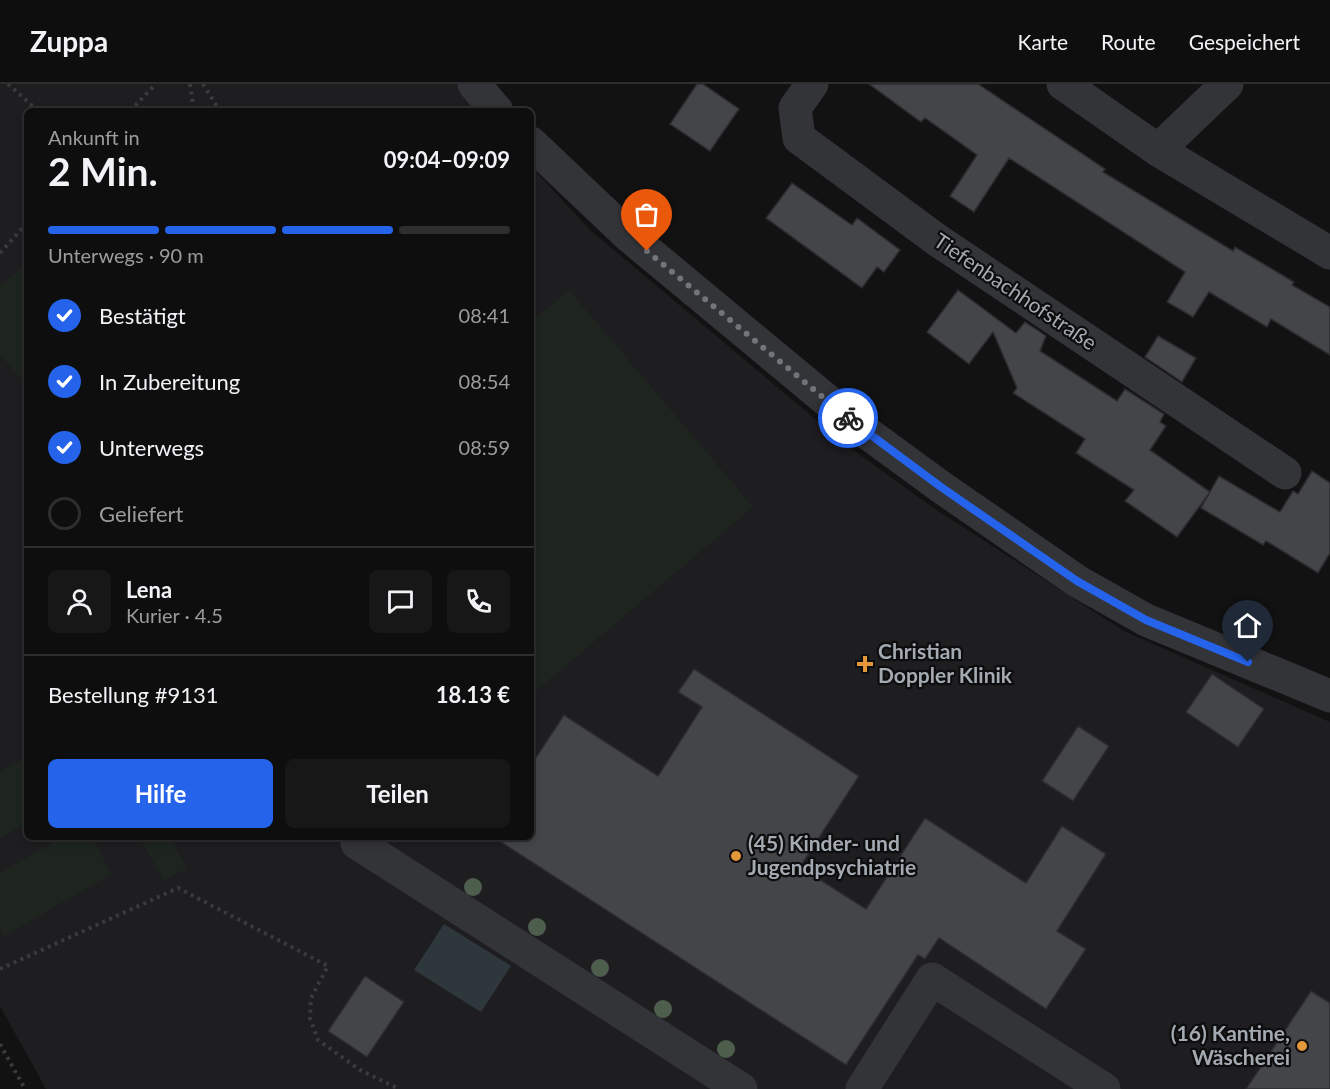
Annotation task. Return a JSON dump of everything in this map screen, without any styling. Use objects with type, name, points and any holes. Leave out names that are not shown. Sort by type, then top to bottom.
[{"type":"street","points":[[474,84],[494,108]]},
{"type":"street","name":"Tiefenbachhofstraße","points":[[812,84],[795,108],[799,138],[937,240],[1285,473]]},
{"type":"street","points":[[1063,84],[1158,150],[1330,253]]},
{"type":"street","points":[[1158,150],[1227,84]]},
{"type":"street","points":[[534,146],[647,252],[859,427],[1077,581],[1146,620],[1330,696]]},
{"type":"street","points":[[357,843],[741,1089]]},
{"type":"street","points":[[862,1089],[932,979],[1104,1089]]},
{"type":"path","points":[[8,84],[16,94],[34,108]]},
{"type":"path","points":[[133,108],[156,84]]},
{"type":"path","points":[[190,84],[194,108]]},
{"type":"path","points":[[203,84],[218,108]]},
{"type":"path","points":[[0,253],[24,226]]},
{"type":"path","points":[[0,969],[178,888],[328,966],[311,998],[310,1018],[318,1041],[360,1070],[399,1089]]},
{"type":"path","points":[[0,1044],[25,1089]]},
{"type":"shaded area","name":"Christian Doppler Klinik","points":[[0,84],[456,84],[478,108],[24,108],[24,840],[534,840],[534,169],[590,230],[845,444],[935,509],[1124,631],[1330,722],[1330,1089],[46,1089],[0,1006]]},
{"type":"shaded area","points":[[24,266],[24,383],[0,355],[0,286]]},
{"type":"shaded area","points":[[569,290],[753,507],[534,692],[534,319]]},
{"type":"shaded area","points":[[24,759],[24,824],[0,838],[0,772]]},
{"type":"shaded area","points":[[58,840],[93,840],[112,874],[4,936],[0,929],[0,873]]},
{"type":"shaded area","points":[[141,840],[171,840],[187,868],[164,881]]},
{"type":"shaded area","points":[[444,924],[511,966],[481,1012],[414,970]]},
{"type":"building","points":[[697,84],[703,84],[739,109],[710,151],[670,124]]},
{"type":"building","points":[[869,84],[978,84],[1105,169],[1103,172],[1233,251],[1235,247],[1294,282],[1292,285],[1330,307],[1330,355],[1271,319],[1267,327],[1209,292],[1193,317],[1167,302],[1185,272],[1009,158],[974,212],[950,196],[977,155],[925,118],[921,122]]},
{"type":"building","points":[[792,183],[852,225],[857,218],[900,250],[884,272],[877,267],[862,288],[766,218]]},
{"type":"building","points":[[958,290],[1016,333],[1025,322],[1036,329],[1046,336],[1040,351],[1117,401],[1125,389],[1164,414],[1160,422],[1166,426],[1150,450],[1210,492],[1177,537],[1125,501],[1134,490],[1076,453],[1085,439],[1013,393],[1017,388],[993,332],[969,364],[927,332]]},
{"type":"building","points":[[1158,336],[1196,358],[1182,382],[1145,357]]},
{"type":"building","points":[[1312,471],[1330,483],[1330,553],[1318,573],[1266,541],[1263,545],[1201,508],[1219,476],[1280,512],[1293,491],[1298,494]]},
{"type":"building","name":"(45) Kinder- und Jugendpsychiatrie","points":[[694,669],[859,776],[800,867],[866,909],[925,818],[1026,883],[1062,826],[1106,854],[1057,931],[1086,949],[1046,1009],[939,938],[925,959],[918,955],[846,1065],[498,840],[534,840],[534,760],[564,715],[658,776],[702,707],[678,692]]},
{"type":"building","points":[[1212,674],[1264,709],[1238,747],[1186,712]]},
{"type":"building","points":[[1078,726],[1109,746],[1073,801],[1042,781]]},
{"type":"building","points":[[365,976],[404,1002],[367,1057],[328,1031]]},
{"type":"building","name":"(16) Kantine, Wäscherei","points":[[1311,991],[1330,1003],[1330,1089],[1246,1089]]},
{"type":"way so far","points":[[647,251],[848,418]]},
{"type":"place","name":"Christian Doppler Klinik","points":[[865,664]]},
{"type":"place","name":"(45) Kinder- und Jugendpsychiatrie","points":[[736,856]]},
{"type":"place","name":"(16) Kantine, Wäscherei","points":[[1302,1046]]},
{"type":"route","points":[[848,418],[941,487],[1077,581],[1146,620],[1248,662]]}]
